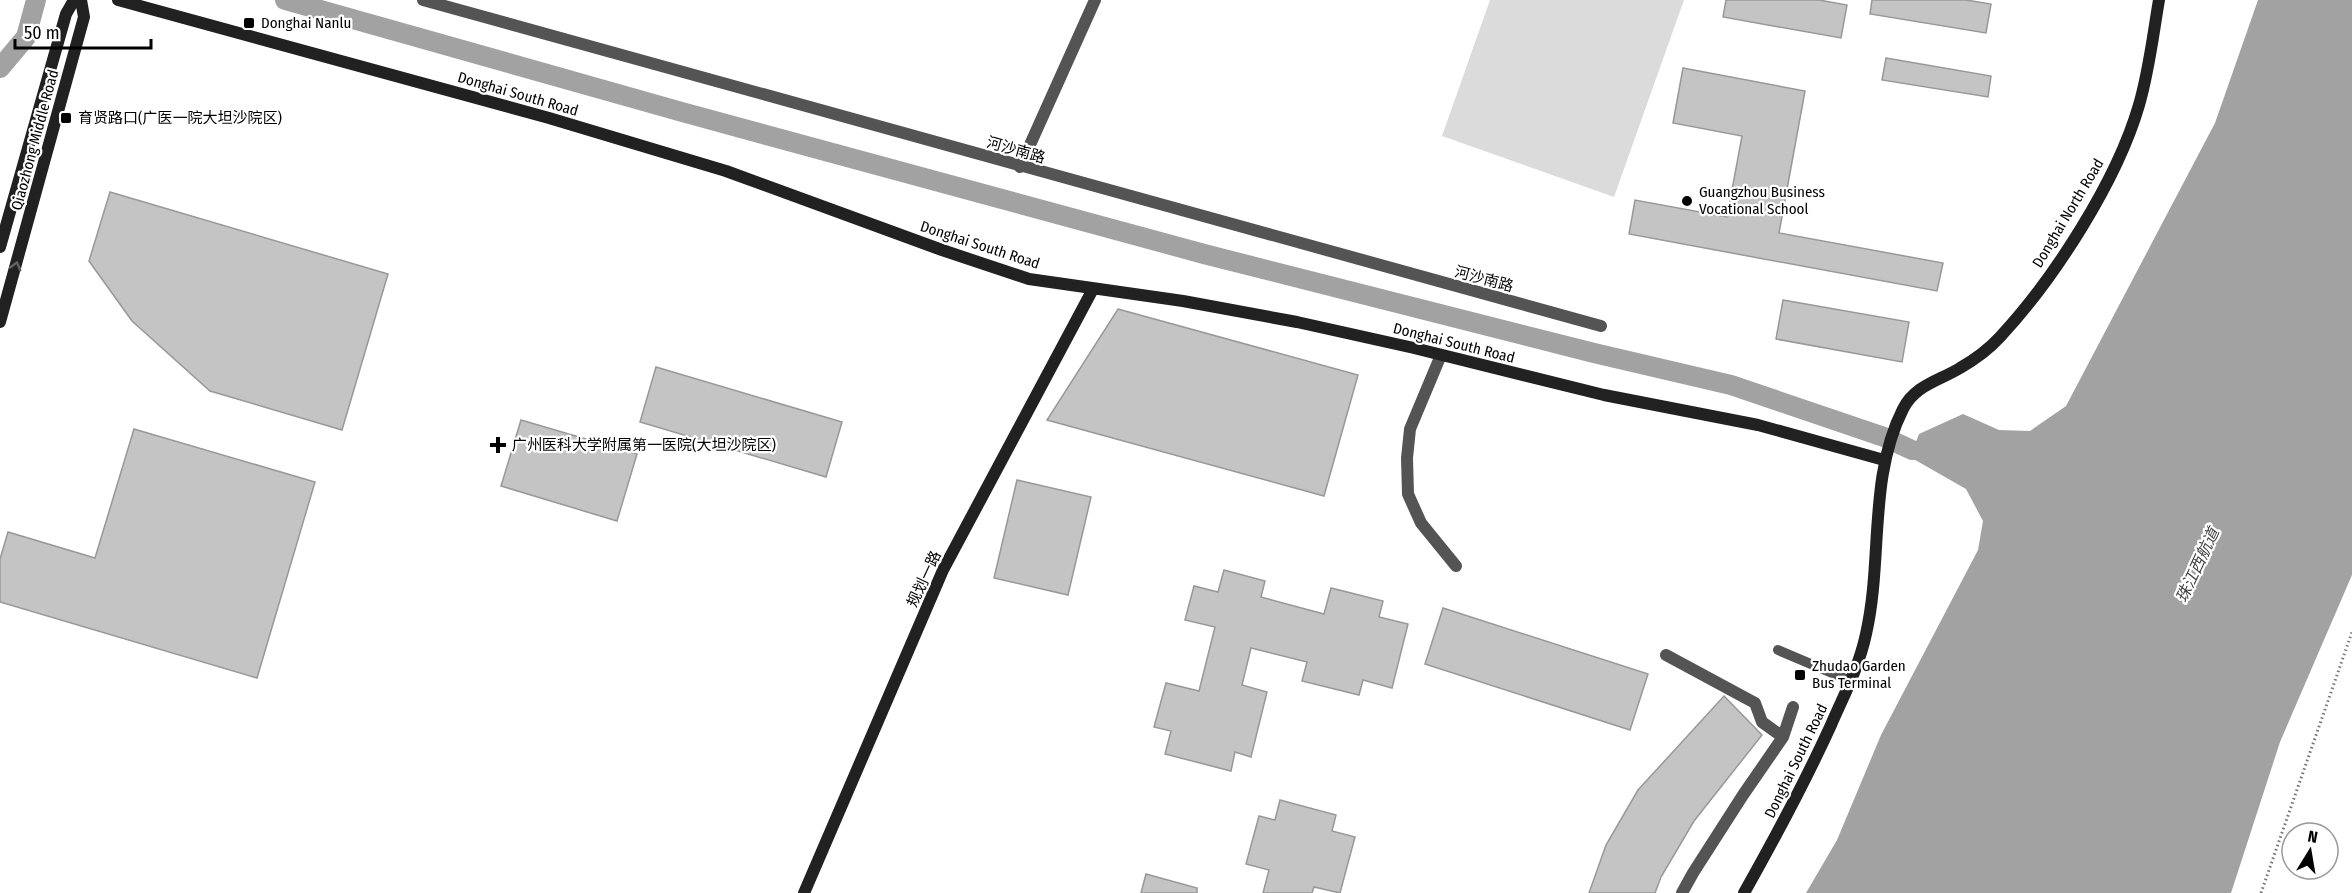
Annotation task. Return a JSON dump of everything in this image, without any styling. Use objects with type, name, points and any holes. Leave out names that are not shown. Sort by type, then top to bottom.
[{"type":"street","name":"Qiaozhong Middle Road","points":[[0,247],[66,14],[74,0]]},
{"type":"street","name":"Qiaozhong Middle Road","points":[[0,322],[84,17],[81,0]]},
{"type":"street","name":"Donghai South Road","points":[[118,0],[612,137],[726,171],[987,266],[1029,279],[1244,312],[1441,355],[1627,400],[1758,425],[1884,460]]},
{"type":"street","name":"河沙南路","points":[[423,0],[1601,326]]},
{"type":"street","points":[[1020,167],[1095,0]]},
{"type":"street","name":"Donghai North Road","points":[[1900,417],[1907,401],[1921,388],[1959,369],[2000,337],[2066,253],[2123,150],[2132,128],[2149,64],[2159,0]]},
{"type":"street","name":"规划一路","points":[[804,893],[944,570],[1093,289]]},
{"type":"street","points":[[1441,355],[1410,429],[1407,458],[1408,494],[1421,523],[1456,566]]},
{"type":"street","name":"Donghai South Road","points":[[1744,893],[1789,810],[1857,669],[1872,609],[1884,460],[1900,417]]},
{"type":"street","points":[[1666,655],[1755,703],[1762,722],[1783,737]]},
{"type":"street","points":[[1683,893],[1693,873],[1743,795],[1783,737],[1792,706]]},
{"type":"lane","points":[[1778,650],[1851,681]]},
{"type":"path","points":[[2261,893],[2352,632]]},
{"type":"shaded area","points":[[1490,0],[1684,0],[1614,197],[1442,136]]},
{"type":"water","name":"珠江西航道","points":[[2258,0],[2352,0],[2352,575],[2280,742],[2231,893],[1806,893],[1837,840],[1881,735],[1978,550],[1983,521],[1966,489],[1910,457],[1919,434],[1963,414],[1999,430],[2030,431],[2066,406],[2215,123]]},
{"type":"building","points":[[1726,0],[1819,0],[1847,5],[1841,38],[1723,17]]},
{"type":"building","points":[[1872,0],[1966,0],[1991,4],[1986,33],[1870,14]]},
{"type":"building","points":[[1886,58],[1991,76],[1988,97],[1882,80]]},
{"type":"building","points":[[1683,68],[1805,91],[1779,233],[1943,263],[1937,291],[1629,234],[1635,200],[1727,217],[1742,136],[1673,123]]},
{"type":"building","points":[[110,192],[388,274],[342,430],[210,391],[132,321],[89,261]]},
{"type":"building","points":[[1783,300],[1909,322],[1902,362],[1776,339]]},
{"type":"building","points":[[1118,309],[1358,375],[1324,496],[1047,420]]},
{"type":"building","points":[[656,367],[842,422],[826,477],[640,422]]},
{"type":"building","points":[[521,420],[637,454],[617,521],[501,486]]},
{"type":"building","points":[[134,429],[315,482],[257,678],[0,602],[0,559],[8,532],[95,558]]},
{"type":"building","points":[[1017,480],[1091,497],[1068,595],[994,578]]},
{"type":"building","points":[[1224,570],[1265,581],[1261,597],[1324,614],[1331,588],[1383,601],[1379,617],[1408,624],[1392,688],[1363,680],[1359,695],[1302,681],[1307,662],[1251,648],[1242,685],[1267,692],[1251,757],[1235,752],[1231,771],[1165,754],[1171,731],[1154,727],[1166,683],[1199,691],[1215,627],[1185,620],[1194,586],[1218,592]]},
{"type":"building","points":[[1443,608],[1648,674],[1630,730],[1425,664]]},
{"type":"building","points":[[1724,696],[1762,735],[1694,821],[1661,877],[1655,893],[1589,893],[1606,845],[1638,790]]},
{"type":"building","points":[[1280,800],[1336,815],[1332,831],[1355,837],[1340,893],[1314,887],[1312,893],[1263,893],[1269,870],[1246,864],[1259,816],[1275,820]]},
{"type":"building","points":[[1146,874],[1197,888],[1197,893],[1141,893]]},
{"type":"waterway","points":[[0,68],[26,37],[36,0]]},
{"type":"waterway","points":[[285,0],[682,112],[1204,254],[1594,353],[1731,385],[1884,437],[1912,450]]},
{"type":"place","name":"Donghai Nanlu","points":[[249,23]]},
{"type":"place","name":"育贤路口(广医一院大坦沙院区)","points":[[66,118]]},
{"type":"place","name":"Guangzhou Business Vocational School","points":[[1687,201]]},
{"type":"place","name":"广州医科大学附属第一医院(大坦沙院区)","points":[[498,445]]},
{"type":"place","name":"Zhudao Garden Bus Terminal","points":[[1800,675]]}]
